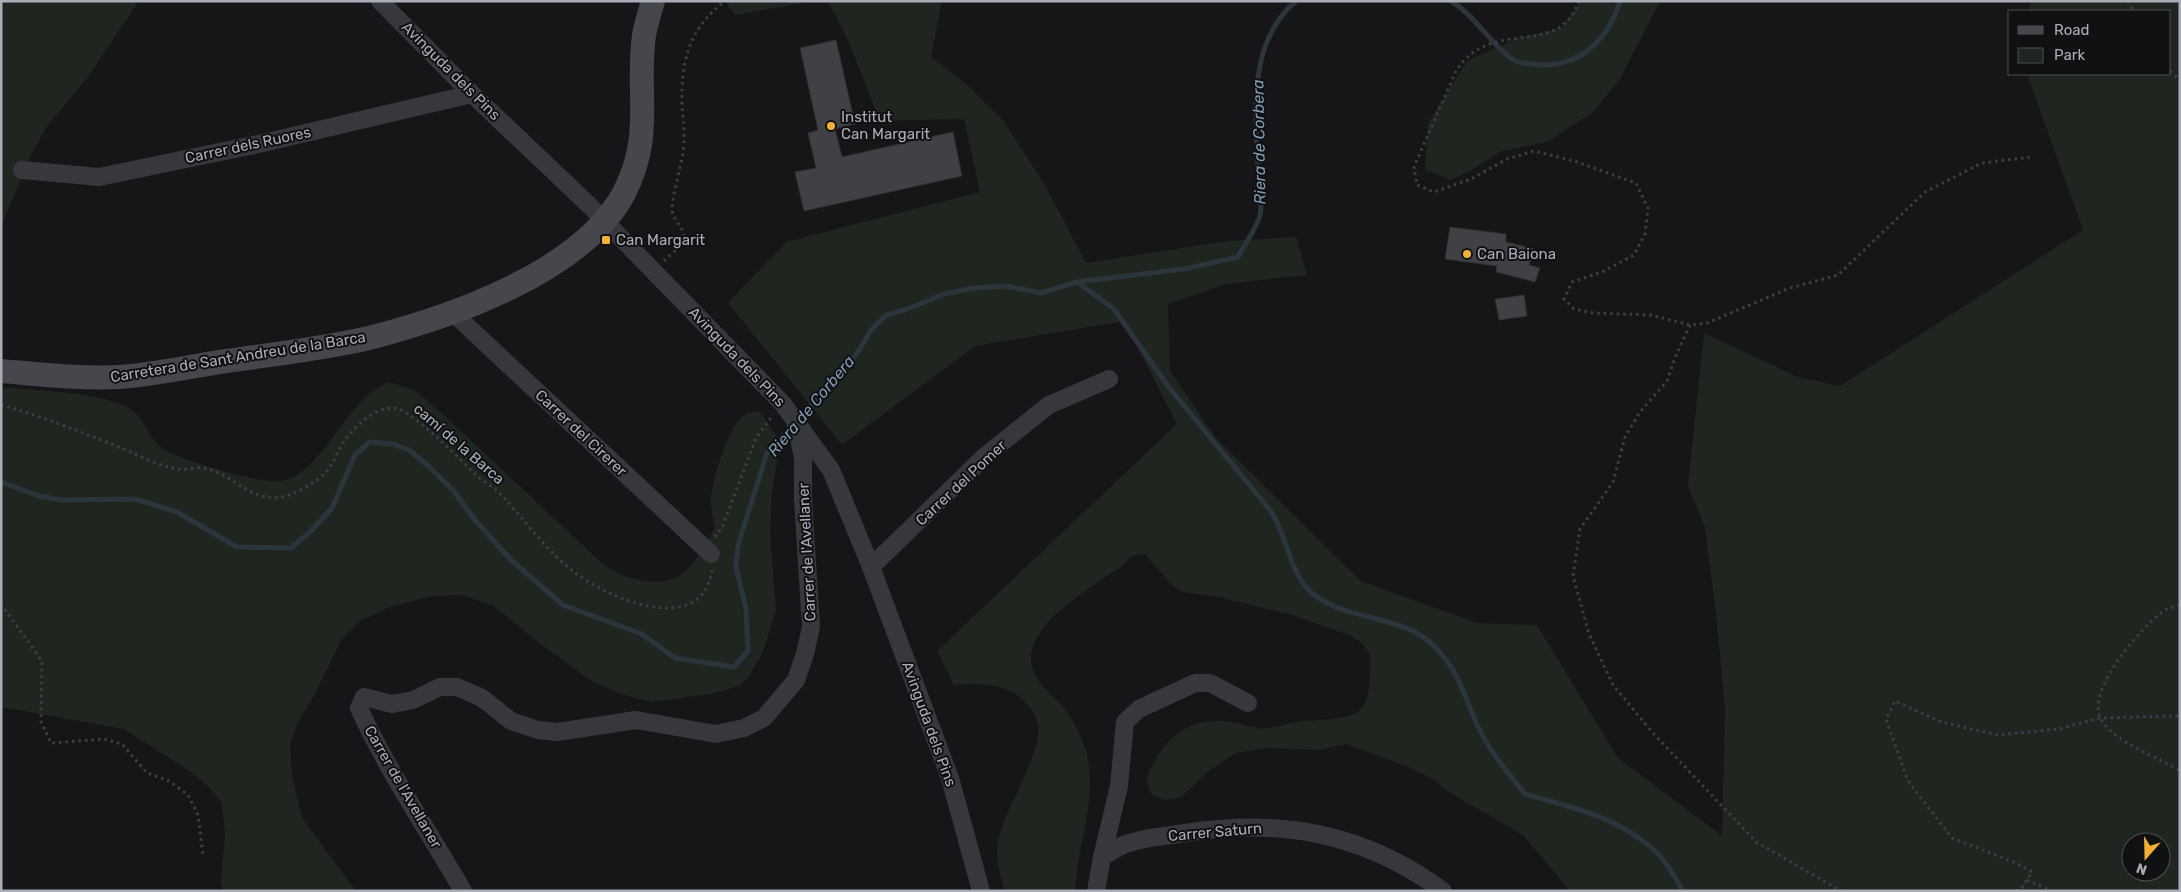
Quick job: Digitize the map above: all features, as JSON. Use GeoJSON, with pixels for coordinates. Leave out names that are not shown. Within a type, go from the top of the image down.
{"type":"FeatureCollection","features":[{"type":"Feature","properties":{"kind":"street","name":"Avinguda dels Pins"},"geometry":{"type":"LineString","coordinates":[[380,1],[472,94],[654,271],[783,404],[831,470],[871,567],[950,778],[981,891]]}},
{"type":"Feature","properties":{"kind":"street","name":"Carretera de Sant Andreu de la Barca"},"geometry":{"type":"LineString","coordinates":[[1,370],[63,376],[121,377],[336,345],[395,331],[509,289],[538,273],[581,245],[604,222],[623,193],[640,153],[643,134],[642,66],[644,33],[653,1]]}},
{"type":"Feature","properties":{"kind":"street","name":"Carrer dels Ruores"},"geometry":{"type":"LineString","coordinates":[[22,170],[99,177],[263,143],[472,94]]}},
{"type":"Feature","properties":{"kind":"street","name":"Carrer del Cirerer"},"geometry":{"type":"LineString","coordinates":[[451,311],[711,554]]}},
{"type":"Feature","properties":{"kind":"street","name":"Carrer del Pomer"},"geometry":{"type":"LineString","coordinates":[[871,567],[985,456],[1050,405],[1110,379]]}},
{"type":"Feature","properties":{"kind":"street","name":"Carrer de l'Avellaner"},"geometry":{"type":"LineString","coordinates":[[462,891],[432,836],[396,780],[366,724],[359,708],[364,697],[392,704],[413,700],[440,686],[457,686],[482,698],[510,721],[538,730],[557,732],[636,720],[716,734],[744,728],[764,718],[796,680],[805,654],[811,627],[803,499],[803,458],[794,418]]}},
{"type":"Feature","properties":{"kind":"street"},"geometry":{"type":"LineString","coordinates":[[1096,891],[1102,858],[1120,786],[1125,722],[1139,709],[1195,683],[1210,683],[1248,703]]}},
{"type":"Feature","properties":{"kind":"street","name":"Carrer Saturn"},"geometry":{"type":"LineString","coordinates":[[1102,858],[1127,843],[1197,831],[1265,826],[1351,842],[1400,862],[1443,891]]}},
{"type":"Feature","properties":{"kind":"path"},"geometry":{"type":"LineString","coordinates":[[654,271],[683,242],[682,229],[672,213],[683,157],[683,83],[690,42],[701,23],[725,1]]}},
{"type":"Feature","properties":{"kind":"path"},"geometry":{"type":"LineString","coordinates":[[1580,1],[1575,13],[1567,24],[1553,33],[1491,43],[1465,58],[1456,71],[1414,167],[1416,185],[1434,192],[1470,179],[1507,159],[1534,152],[1574,161],[1636,183],[1648,208],[1645,234],[1634,255],[1602,272],[1572,282],[1564,299],[1574,309],[1593,313],[1651,315],[1690,325],[1708,323],[1790,288],[1838,275],[1925,192],[1982,163],[2030,157]]}},
{"type":"Feature","properties":{"kind":"path"},"geometry":{"type":"LineString","coordinates":[[1690,325],[1676,355],[1668,381],[1640,412],[1624,437],[1613,482],[1580,529],[1573,576],[1589,634],[1613,685],[1661,742],[1756,842],[1841,891]]}},
{"type":"Feature","properties":{"kind":"path","name":"camí de la Barca"},"geometry":{"type":"LineString","coordinates":[[1,404],[56,422],[176,469],[202,468],[267,498],[282,497],[311,485],[336,460],[345,440],[355,428],[383,409],[393,407],[401,409],[432,433],[498,492],[555,556],[574,573],[622,598],[669,609],[685,606],[703,594],[711,580],[713,540],[722,528],[756,438],[783,404]]}},
{"type":"Feature","properties":{"kind":"path"},"geometry":{"type":"LineString","coordinates":[[1,604],[42,661],[41,722],[51,743],[104,739],[122,744],[147,774],[169,781],[188,795],[198,815],[203,856]]}},
{"type":"Feature","properties":{"kind":"path"},"geometry":{"type":"LineString","coordinates":[[2180,605],[2166,610],[2134,641],[2108,672],[2097,698],[2100,718],[2116,736],[2180,771]]}},
{"type":"Feature","properties":{"kind":"path"},"geometry":{"type":"LineString","coordinates":[[2016,891],[2020,889],[2032,872],[2016,863],[1952,838],[1908,781],[1886,719],[1895,701],[1941,722],[1998,735],[2058,729],[2100,718],[2180,716]]}},
{"type":"Feature","properties":{"kind":"path"},"geometry":{"type":"LineString","coordinates":[[2027,880],[2052,891]]}},
{"type":"Feature","properties":{"kind":"green space"},"geometry":{"type":"Polygon","coordinates":[[[1,1],[139,1],[88,77],[47,126],[31,155],[1,227],[1,1]]]}},
{"type":"Feature","properties":{"kind":"green space"},"geometry":{"type":"Polygon","coordinates":[[[725,1],[813,1],[735,15],[725,1]]]}},
{"type":"Feature","properties":{"kind":"green space"},"geometry":{"type":"Polygon","coordinates":[[[828,1],[942,1],[931,57],[965,83],[1003,120],[1045,185],[1086,263],[1227,241],[1296,237],[1307,275],[1226,284],[1168,304],[1170,371],[1216,438],[1361,581],[1477,623],[1537,625],[1618,758],[1722,836],[1725,709],[1716,613],[1705,528],[1688,486],[1704,333],[1798,377],[1840,386],[2083,230],[2027,75],[2171,75],[2171,10],[2029,10],[2030,1],[2180,1],[2180,891],[1570,891],[1523,835],[1447,791],[1434,780],[1406,766],[1346,744],[1320,750],[1268,748],[1236,753],[1210,770],[1180,798],[1165,800],[1152,795],[1146,780],[1164,747],[1181,731],[1204,722],[1227,721],[1264,728],[1351,715],[1365,703],[1370,675],[1370,654],[1361,642],[1349,635],[1289,614],[1214,596],[1182,592],[1170,583],[1145,554],[1131,556],[1122,566],[1075,598],[1044,627],[1034,643],[1031,660],[1036,676],[1066,711],[1076,726],[1085,748],[1089,766],[1089,802],[1075,891],[1005,891],[998,860],[998,842],[1007,814],[1034,752],[1038,738],[1037,722],[1033,712],[1026,703],[1008,690],[982,684],[954,685],[937,651],[1177,424],[1124,321],[975,346],[842,445],[728,303],[786,242],[980,192],[964,119],[880,121],[848,40],[828,1]]]}},
{"type":"Feature","properties":{"kind":"green space"},"geometry":{"type":"Polygon","coordinates":[[[1581,1],[1660,1],[1620,79],[1593,112],[1549,141],[1500,152],[1472,170],[1451,180],[1425,170],[1428,123],[1467,61],[1518,38],[1561,28],[1581,1]]]}},
{"type":"Feature","properties":{"kind":"green space"},"geometry":{"type":"Polygon","coordinates":[[[389,382],[414,390],[435,407],[604,565],[626,576],[655,582],[668,581],[678,576],[695,561],[715,528],[711,509],[711,497],[715,477],[728,438],[734,426],[741,418],[748,413],[759,411],[777,437],[779,451],[772,492],[770,534],[776,610],[763,652],[749,676],[739,686],[710,694],[651,702],[621,694],[593,682],[543,646],[492,605],[462,595],[431,596],[387,608],[360,621],[341,640],[315,694],[299,720],[290,745],[292,775],[302,818],[356,891],[223,891],[221,883],[225,833],[222,804],[212,790],[191,772],[124,729],[1,707],[1,387],[80,394],[111,401],[125,406],[137,414],[157,443],[171,453],[223,471],[261,480],[276,481],[286,480],[301,472],[314,461],[360,403],[374,391],[389,382]]]}},
{"type":"Feature","properties":{"kind":"building","name":"Institut Can Margarit"},"geometry":{"type":"Polygon","coordinates":[[[836,40],[855,124],[835,129],[842,157],[953,132],[962,176],[804,211],[795,172],[816,168],[808,133],[818,130],[800,48],[836,40]]]}},
{"type":"Feature","properties":{"kind":"building","name":"Can Baiona"},"geometry":{"type":"Polygon","coordinates":[[[1450,227],[1506,234],[1506,242],[1534,249],[1529,265],[1540,268],[1535,282],[1496,272],[1497,266],[1445,259],[1450,227]]]}},
{"type":"Feature","properties":{"kind":"building"},"geometry":{"type":"Polygon","coordinates":[[[1524,295],[1527,316],[1499,320],[1495,299],[1524,295]]]}},
{"type":"Feature","properties":{"kind":"waterway","name":"Riera de Corbera"},"geometry":{"type":"LineString","coordinates":[[799,419],[845,369],[871,330],[886,315],[905,310],[944,294],[974,288],[1007,286],[1041,293],[1077,282],[1184,269],[1238,257],[1261,212],[1256,128],[1257,81],[1261,59],[1269,38],[1280,18],[1296,1]]}},
{"type":"Feature","properties":{"kind":"waterway","name":"Riera de Corbera"},"geometry":{"type":"LineString","coordinates":[[1451,1],[1460,7],[1512,59],[1522,63],[1541,65],[1569,61],[1592,47],[1609,27],[1620,1]]}},
{"type":"Feature","properties":{"kind":"waterway"},"geometry":{"type":"LineString","coordinates":[[1077,282],[1114,309],[1167,385],[1270,510],[1281,531],[1298,576],[1313,594],[1343,610],[1393,623],[1424,637],[1437,649],[1452,668],[1484,738],[1500,763],[1525,794],[1593,814],[1640,838],[1658,854],[1670,869],[1683,891]]}},
{"type":"Feature","properties":{"kind":"waterway","name":"Riera de Corbera"},"geometry":{"type":"LineString","coordinates":[[1,482],[39,496],[60,500],[135,499],[177,512],[237,547],[291,548],[310,532],[332,508],[355,455],[370,442],[393,444],[409,450],[425,463],[453,490],[475,520],[511,560],[563,605],[642,634],[675,658],[734,667],[748,651],[746,609],[736,567],[738,545],[767,453],[793,425]]}},
{"type":"Feature","properties":{"kind":"place","name":"Institut Can Margarit"},"geometry":{"type":"Point","coordinates":[831,126]}},
{"type":"Feature","properties":{"kind":"place","name":"Can Margarit"},"geometry":{"type":"Point","coordinates":[606,240]}},
{"type":"Feature","properties":{"kind":"place","name":"Can Baiona"},"geometry":{"type":"Point","coordinates":[1467,254]}}]}
